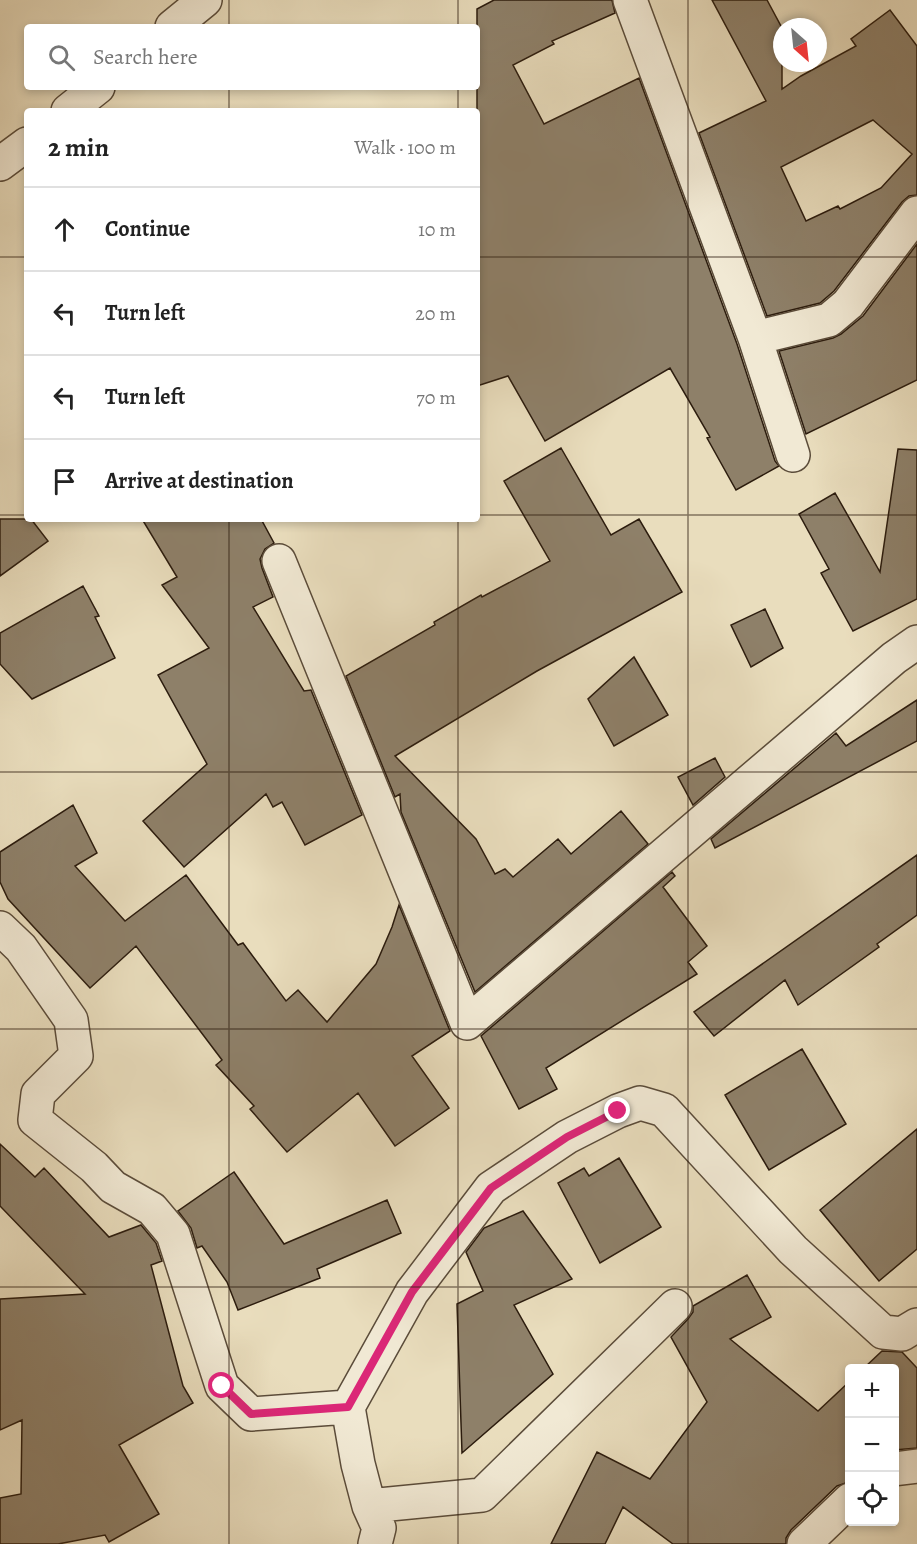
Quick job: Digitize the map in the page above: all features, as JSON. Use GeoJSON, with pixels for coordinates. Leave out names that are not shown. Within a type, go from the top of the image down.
{"type":"FeatureCollection","features":[{"type":"Feature","properties":{"kind":"street"},"geometry":{"type":"LineString","coordinates":[[176,24],[205,0]]}},
{"type":"Feature","properties":{"kind":"street"},"geometry":{"type":"LineString","coordinates":[[630,0],[755,338],[793,455]]}},
{"type":"Feature","properties":{"kind":"street"},"geometry":{"type":"LineString","coordinates":[[72,108],[94,90]]}},
{"type":"Feature","properties":{"kind":"street"},"geometry":{"type":"LineString","coordinates":[[0,164],[24,146]]}},
{"type":"Feature","properties":{"kind":"street"},"geometry":{"type":"LineString","coordinates":[[755,338],[829,320],[848,304],[917,213]]}},
{"type":"Feature","properties":{"kind":"street"},"geometry":{"type":"LineString","coordinates":[[279,561],[467,1023],[894,658],[917,642]]}},
{"type":"Feature","properties":{"kind":"street"},"geometry":{"type":"LineString","coordinates":[[0,928],[21,948],[71,1020],[76,1056],[38,1094],[35,1120],[94,1167],[113,1186],[152,1209],[173,1234],[222,1386],[251,1414],[348,1407]]}},
{"type":"Feature","properties":{"kind":"street"},"geometry":{"type":"LineString","coordinates":[[375,1544],[379,1528],[369,1506],[358,1464],[348,1407],[412,1292],[491,1188],[567,1137],[618,1111],[640,1103],[664,1110],[793,1250],[883,1332],[902,1334],[917,1325]]}},
{"type":"Feature","properties":{"kind":"street"},"geometry":{"type":"LineString","coordinates":[[369,1506],[482,1495],[675,1306]]}},
{"type":"Feature","properties":{"kind":"street"},"geometry":{"type":"LineString","coordinates":[[899,1468],[917,1466]]}},
{"type":"Feature","properties":{"kind":"street"},"geometry":{"type":"LineString","coordinates":[[804,1544],[845,1504]]}},
{"type":"Feature","properties":{"kind":"building"},"geometry":{"type":"Polygon","coordinates":[[[494,0],[612,0],[615,13],[552,41],[554,44],[513,65],[544,124],[639,78],[737,344],[775,461],[779,466],[736,490],[707,438],[710,437],[670,368],[545,441],[508,376],[480,385],[480,108],[477,108],[477,90],[480,90],[480,24],[477,24],[477,9],[494,0]]]}},
{"type":"Feature","properties":{"kind":"building"},"geometry":{"type":"Polygon","coordinates":[[[712,0],[767,0],[777,18],[773,18],[773,72],[782,72],[782,89],[808,72],[827,72],[827,62],[856,46],[851,39],[890,10],[917,46],[917,195],[909,196],[902,202],[834,291],[820,303],[767,316],[699,133],[766,101],[712,0]],[[873,120],[781,167],[806,221],[838,206],[840,209],[881,188],[912,154],[873,120]]]}},
{"type":"Feature","properties":{"kind":"building"},"geometry":{"type":"Polygon","coordinates":[[[917,244],[917,380],[806,434],[779,351],[841,334],[863,316],[917,244]]]}},
{"type":"Feature","properties":{"kind":"building"},"geometry":{"type":"Polygon","coordinates":[[[561,448],[611,535],[639,519],[682,592],[537,671],[395,756],[476,839],[495,874],[505,869],[513,877],[558,839],[571,854],[621,811],[648,844],[475,992],[401,812],[400,794],[395,797],[346,676],[435,625],[434,622],[481,595],[482,597],[550,561],[504,481],[561,448]]]}},
{"type":"Feature","properties":{"kind":"building"},"geometry":{"type":"Polygon","coordinates":[[[898,449],[917,450],[917,599],[853,631],[821,573],[829,569],[799,514],[835,493],[880,572],[898,449]]]}},
{"type":"Feature","properties":{"kind":"building"},"geometry":{"type":"Polygon","coordinates":[[[0,519],[24,519],[24,522],[33,522],[48,541],[0,576],[0,519]]]}},
{"type":"Feature","properties":{"kind":"building"},"geometry":{"type":"Polygon","coordinates":[[[144,522],[263,522],[274,543],[265,549],[260,559],[273,597],[253,607],[304,691],[311,690],[362,815],[305,845],[282,802],[273,807],[266,794],[184,867],[143,821],[207,764],[158,675],[209,648],[162,585],[177,577],[144,522]]]}},
{"type":"Feature","properties":{"kind":"building"},"geometry":{"type":"Polygon","coordinates":[[[83,586],[99,616],[95,617],[115,658],[32,699],[0,664],[0,633],[83,586]]]}},
{"type":"Feature","properties":{"kind":"building"},"geometry":{"type":"Polygon","coordinates":[[[765,609],[783,648],[751,667],[731,625],[765,609]]]}},
{"type":"Feature","properties":{"kind":"building"},"geometry":{"type":"Polygon","coordinates":[[[634,657],[668,715],[614,746],[588,699],[634,657]]]}},
{"type":"Feature","properties":{"kind":"building"},"geometry":{"type":"Polygon","coordinates":[[[917,700],[917,741],[715,848],[711,839],[836,733],[846,746],[917,700]]]}},
{"type":"Feature","properties":{"kind":"building"},"geometry":{"type":"Polygon","coordinates":[[[715,758],[725,777],[693,805],[678,777],[715,758]]]}},
{"type":"Feature","properties":{"kind":"building"},"geometry":{"type":"Polygon","coordinates":[[[73,805],[97,853],[75,866],[125,921],[186,875],[238,945],[243,943],[286,1001],[298,990],[327,1022],[376,964],[399,905],[450,1031],[412,1056],[449,1108],[395,1146],[358,1093],[287,1152],[250,1109],[254,1106],[216,1065],[222,1060],[136,946],[90,988],[8,899],[0,882],[0,852],[73,805]]]}},
{"type":"Feature","properties":{"kind":"building"},"geometry":{"type":"Polygon","coordinates":[[[917,855],[917,915],[877,944],[879,947],[798,1005],[785,980],[714,1036],[694,1012],[917,855]]]}},
{"type":"Feature","properties":{"kind":"building"},"geometry":{"type":"Polygon","coordinates":[[[672,872],[675,876],[663,887],[707,946],[688,962],[697,974],[546,1068],[557,1089],[519,1109],[481,1036],[672,872]]]}},
{"type":"Feature","properties":{"kind":"building"},"geometry":{"type":"Polygon","coordinates":[[[802,1049],[846,1124],[769,1170],[725,1095],[802,1049]]]}},
{"type":"Feature","properties":{"kind":"building"},"geometry":{"type":"Polygon","coordinates":[[[917,1129],[917,1249],[879,1281],[820,1210],[917,1129]]]}},
{"type":"Feature","properties":{"kind":"building"},"geometry":{"type":"Polygon","coordinates":[[[0,1144],[35,1177],[44,1168],[109,1237],[141,1225],[156,1243],[162,1261],[151,1265],[183,1386],[193,1403],[119,1445],[159,1514],[109,1542],[105,1535],[58,1544],[0,1544],[0,1498],[21,1494],[22,1420],[0,1430],[0,1299],[85,1294],[0,1206],[0,1144]]]}},
{"type":"Feature","properties":{"kind":"building"},"geometry":{"type":"Polygon","coordinates":[[[619,1158],[661,1227],[600,1263],[558,1183],[584,1168],[589,1176],[619,1158]]]}},
{"type":"Feature","properties":{"kind":"building"},"geometry":{"type":"Polygon","coordinates":[[[234,1172],[284,1244],[387,1200],[401,1233],[317,1269],[320,1278],[238,1310],[227,1282],[202,1246],[197,1248],[191,1228],[178,1211],[234,1172]]]}},
{"type":"Feature","properties":{"kind":"building"},"geometry":{"type":"Polygon","coordinates":[[[523,1211],[572,1279],[514,1305],[553,1374],[462,1453],[457,1304],[483,1291],[466,1252],[484,1228],[523,1211]]]}},
{"type":"Feature","properties":{"kind":"building"},"geometry":{"type":"Polygon","coordinates":[[[747,1275],[771,1317],[730,1339],[818,1411],[845,1386],[845,1483],[837,1486],[791,1530],[786,1538],[786,1544],[673,1544],[623,1507],[605,1544],[551,1544],[597,1452],[650,1479],[707,1402],[671,1337],[693,1312],[693,1306],[747,1275]]]}},
{"type":"Feature","properties":{"kind":"building"},"geometry":{"type":"Polygon","coordinates":[[[882,1351],[902,1352],[917,1368],[917,1448],[899,1450],[899,1364],[868,1364],[882,1351]]]}},
{"type":"Feature","properties":{"kind":"route"},"geometry":{"type":"LineString","coordinates":[[222,1386],[251,1414],[348,1407],[412,1292],[491,1188],[567,1137],[618,1111]]}}]}
